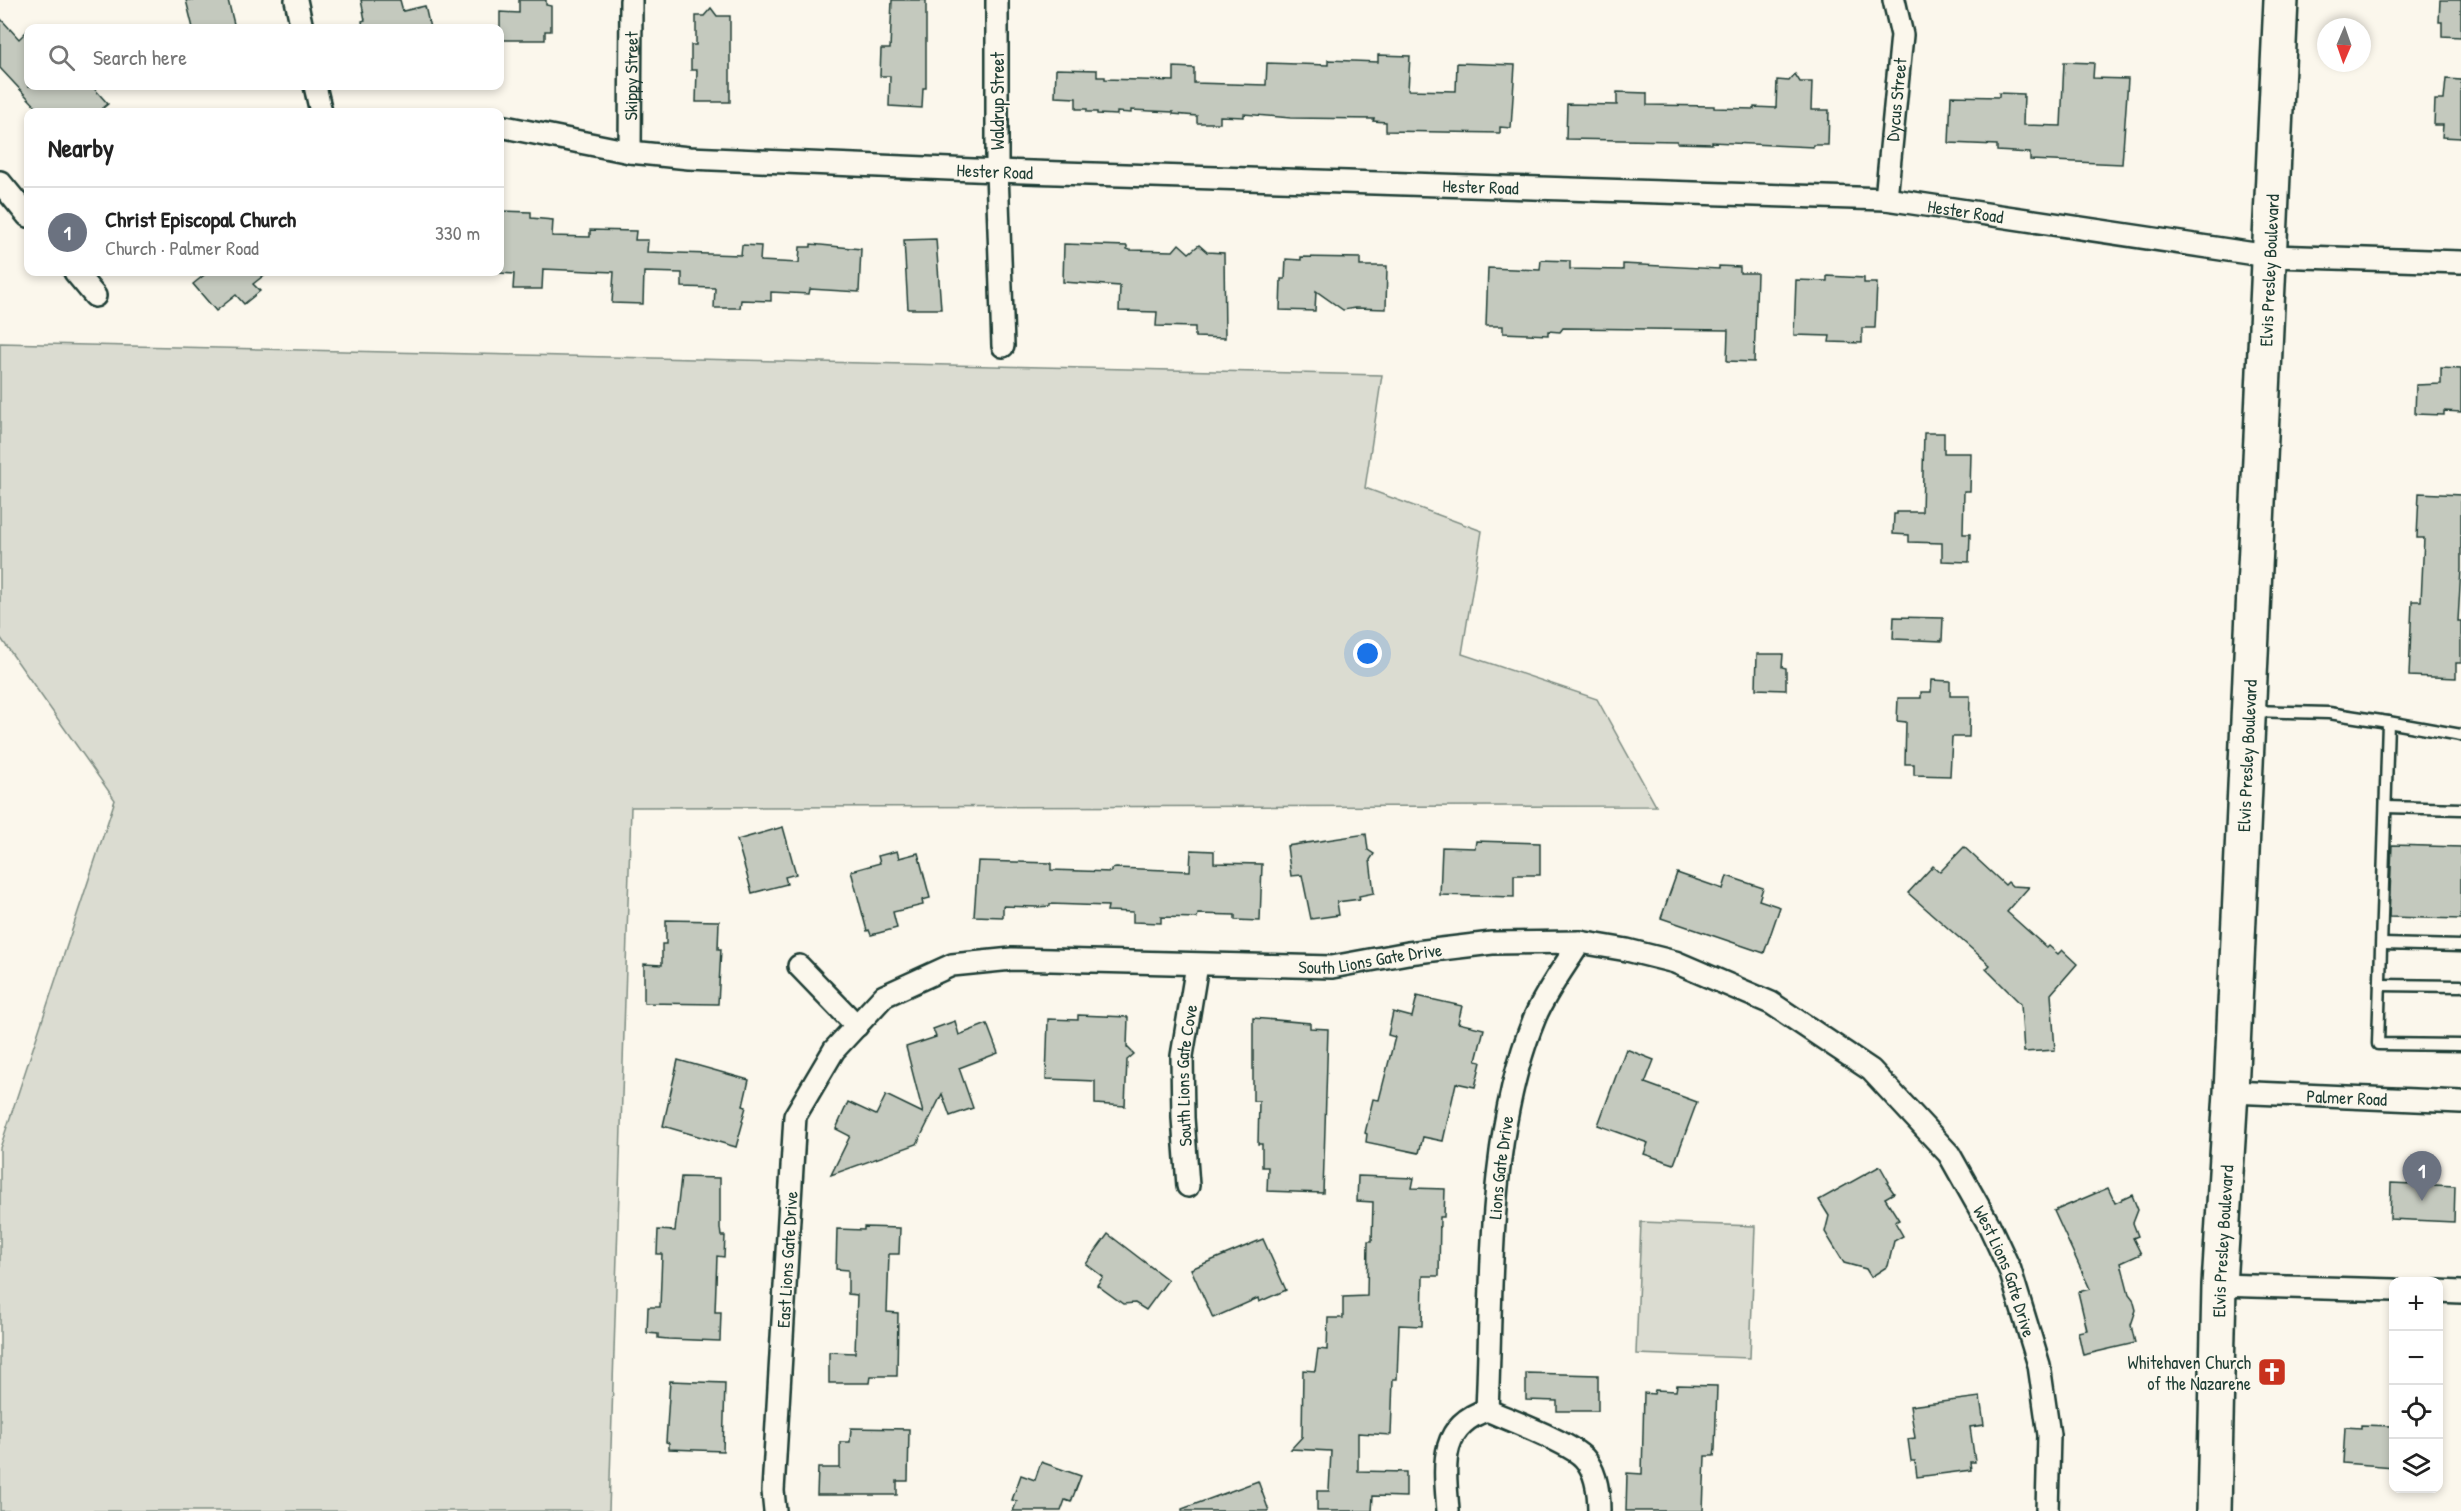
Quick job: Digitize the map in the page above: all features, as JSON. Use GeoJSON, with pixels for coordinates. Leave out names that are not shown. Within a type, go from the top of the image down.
{"type":"FeatureCollection","features":[{"type":"Feature","properties":{"kind":"main road","name":"Elvis Presley Boulevard"},"geometry":{"type":"LineString","coordinates":[[2214,1511],[2219,1286],[2231,1092],[2281,0]]}},
{"type":"Feature","properties":{"kind":"street"},"geometry":{"type":"LineString","coordinates":[[296,0],[301,24]]}},
{"type":"Feature","properties":{"kind":"street","name":"Skippy Street"},"geometry":{"type":"LineString","coordinates":[[630,152],[631,0]]}},
{"type":"Feature","properties":{"kind":"street","name":"Waldrup Street"},"geometry":{"type":"LineString","coordinates":[[997,0],[997,171],[1003,345]]}},
{"type":"Feature","properties":{"kind":"street","name":"Dycus Street"},"geometry":{"type":"LineString","coordinates":[[1886,199],[1902,35],[1894,0]]}},
{"type":"Feature","properties":{"kind":"street"},"geometry":{"type":"LineString","coordinates":[[316,90],[320,108]]}},
{"type":"Feature","properties":{"kind":"street","name":"Hester Road"},"geometry":{"type":"LineString","coordinates":[[504,127],[630,152],[689,158],[997,171],[1886,199],[2268,256],[2461,262]]}},
{"type":"Feature","properties":{"kind":"street"},"geometry":{"type":"LineString","coordinates":[[0,182],[24,211]]}},
{"type":"Feature","properties":{"kind":"street"},"geometry":{"type":"LineString","coordinates":[[82,276],[95,296]]}},
{"type":"Feature","properties":{"kind":"street","name":"South Lions Gate Drive"},"geometry":{"type":"LineString","coordinates":[[857,1026],[884,996],[952,966],[1012,959],[1332,967],[1408,953],[1492,943],[1580,942],[1627,950],[1675,962],[1771,1003],[1870,1070]]}},
{"type":"Feature","properties":{"kind":"street","name":"Lions Gate Drive"},"geometry":{"type":"LineString","coordinates":[[1487,1410],[1495,1215],[1500,1153],[1506,1118],[1513,1084],[1536,1016],[1580,942]]}},
{"type":"Feature","properties":{"kind":"street","name":"South Lions Gate Cove"},"geometry":{"type":"LineString","coordinates":[[1188,1186],[1183,1119],[1182,1056],[1197,965]]}},
{"type":"Feature","properties":{"kind":"street"},"geometry":{"type":"LineString","coordinates":[[799,966],[857,1026]]}},
{"type":"Feature","properties":{"kind":"street","name":"East Lions Gate Drive"},"geometry":{"type":"LineString","coordinates":[[775,1511],[773,1491],[795,1116],[834,1050],[857,1026]]}},
{"type":"Feature","properties":{"kind":"street","name":"West Lions Gate Drive"},"geometry":{"type":"LineString","coordinates":[[1870,1070],[1949,1154],[1989,1225],[2010,1270],[2039,1365],[2049,1435],[2047,1511]]}},
{"type":"Feature","properties":{"kind":"street","name":"Palmer Road"},"geometry":{"type":"LineString","coordinates":[[2231,1092],[2461,1102]]}},
{"type":"Feature","properties":{"kind":"street"},"geometry":{"type":"LineString","coordinates":[[2219,1286],[2389,1290]]}},
{"type":"Feature","properties":{"kind":"street"},"geometry":{"type":"LineString","coordinates":[[2443,1291],[2461,1292]]}},
{"type":"Feature","properties":{"kind":"street"},"geometry":{"type":"LineString","coordinates":[[1448,1511],[1445,1467],[1447,1449],[1456,1430],[1470,1416],[1487,1410],[1571,1448],[1585,1458],[1596,1486],[1599,1511]]}},
{"type":"Feature","properties":{"kind":"lane"},"geometry":{"type":"LineString","coordinates":[[2248,711],[2329,713],[2461,735]]}},
{"type":"Feature","properties":{"kind":"lane"},"geometry":{"type":"LineString","coordinates":[[2388,722],[2378,1044],[2461,1045]]}},
{"type":"Feature","properties":{"kind":"lane"},"geometry":{"type":"LineString","coordinates":[[2386,807],[2461,809]]}},
{"type":"Feature","properties":{"kind":"lane"},"geometry":{"type":"LineString","coordinates":[[2382,944],[2461,946]]}},
{"type":"Feature","properties":{"kind":"lane"},"geometry":{"type":"LineString","coordinates":[[2380,985],[2461,986]]}},
{"type":"Feature","properties":{"kind":"shaded area"},"geometry":{"type":"Polygon","coordinates":[[[0,343],[1382,375],[1365,488],[1482,531],[1462,654],[1597,699],[1656,806],[631,807],[609,1511],[0,1511],[0,1148],[115,800],[0,637],[0,343]]]}},
{"type":"Feature","properties":{"kind":"shaded area"},"geometry":{"type":"Polygon","coordinates":[[[1641,1222],[1755,1226],[1750,1358],[1636,1354],[1641,1222]]]}},
{"type":"Feature","properties":{"kind":"building"},"geometry":{"type":"Polygon","coordinates":[[[186,0],[228,0],[234,24],[192,24],[186,0]]]}},
{"type":"Feature","properties":{"kind":"building"},"geometry":{"type":"Polygon","coordinates":[[[361,0],[400,0],[403,11],[425,6],[429,24],[362,24],[362,21],[365,20],[361,0]]]}},
{"type":"Feature","properties":{"kind":"building"},"geometry":{"type":"Polygon","coordinates":[[[519,0],[546,0],[546,5],[551,6],[551,31],[545,31],[545,40],[504,40],[504,24],[500,24],[500,12],[519,13],[519,0]]]}},
{"type":"Feature","properties":{"kind":"building"},"geometry":{"type":"Polygon","coordinates":[[[892,0],[926,0],[926,88],[923,88],[922,108],[889,106],[890,76],[880,76],[881,49],[890,49],[892,0]]]}},
{"type":"Feature","properties":{"kind":"building"},"geometry":{"type":"Polygon","coordinates":[[[2440,0],[2461,0],[2461,37],[2442,36],[2442,22],[2439,22],[2440,0]]]}},
{"type":"Feature","properties":{"kind":"building"},"geometry":{"type":"Polygon","coordinates":[[[711,8],[717,16],[730,16],[730,102],[696,102],[697,70],[691,70],[691,45],[696,45],[696,16],[704,16],[711,8]]]}},
{"type":"Feature","properties":{"kind":"building"},"geometry":{"type":"Polygon","coordinates":[[[0,18],[19,39],[24,34],[24,90],[96,90],[108,104],[103,108],[37,108],[0,68],[0,18]]]}},
{"type":"Feature","properties":{"kind":"building"},"geometry":{"type":"Polygon","coordinates":[[[1378,55],[1410,56],[1408,90],[1456,91],[1457,63],[1515,65],[1511,128],[1500,127],[1500,133],[1386,131],[1386,122],[1373,121],[1374,119],[1291,118],[1244,114],[1244,117],[1220,116],[1220,123],[1197,123],[1197,116],[1173,114],[1173,112],[1131,110],[1131,113],[1117,112],[1117,115],[1097,114],[1097,112],[1087,112],[1087,109],[1076,109],[1076,98],[1055,97],[1056,69],[1097,70],[1097,77],[1105,77],[1105,79],[1174,81],[1174,67],[1194,68],[1194,83],[1266,85],[1267,63],[1328,65],[1328,60],[1378,62],[1378,55]]]}},
{"type":"Feature","properties":{"kind":"building"},"geometry":{"type":"Polygon","coordinates":[[[2064,62],[2094,63],[2093,78],[2128,79],[2122,164],[2030,160],[2030,153],[1997,151],[1997,145],[1949,143],[1951,96],[1999,97],[1999,93],[2024,94],[2023,125],[2061,126],[2064,62]]]}},
{"type":"Feature","properties":{"kind":"building"},"geometry":{"type":"Polygon","coordinates":[[[1795,74],[1800,82],[1812,82],[1811,110],[1829,110],[1828,145],[1813,145],[1813,147],[1566,139],[1567,104],[1617,105],[1617,92],[1647,93],[1647,105],[1776,108],[1777,80],[1789,81],[1795,74]]]}},
{"type":"Feature","properties":{"kind":"building"},"geometry":{"type":"Polygon","coordinates":[[[2446,79],[2461,80],[2461,138],[2442,137],[2443,125],[2434,125],[2435,100],[2444,100],[2446,79]]]}},
{"type":"Feature","properties":{"kind":"building"},"geometry":{"type":"Polygon","coordinates":[[[504,211],[531,212],[531,218],[553,220],[552,236],[590,237],[590,230],[636,231],[635,240],[648,240],[647,252],[741,255],[742,245],[761,246],[760,261],[799,263],[800,247],[811,247],[811,244],[861,249],[859,292],[810,289],[809,294],[771,292],[771,301],[741,300],[740,308],[714,308],[715,288],[682,287],[682,273],[644,272],[643,304],[612,303],[614,272],[543,269],[542,289],[513,289],[514,274],[504,273],[504,211]]]}},
{"type":"Feature","properties":{"kind":"building"},"geometry":{"type":"Polygon","coordinates":[[[936,239],[941,309],[908,309],[904,240],[936,239]]]}},
{"type":"Feature","properties":{"kind":"building"},"geometry":{"type":"Polygon","coordinates":[[[1064,244],[1127,246],[1130,250],[1173,251],[1179,244],[1189,253],[1199,245],[1207,252],[1224,253],[1225,338],[1195,337],[1195,327],[1156,326],[1157,312],[1119,311],[1120,286],[1063,282],[1064,244]]]}},
{"type":"Feature","properties":{"kind":"building"},"geometry":{"type":"Polygon","coordinates":[[[1301,257],[1360,258],[1360,266],[1387,266],[1386,309],[1343,310],[1316,291],[1315,311],[1280,310],[1281,279],[1285,279],[1286,259],[1301,260],[1301,257]]]}},
{"type":"Feature","properties":{"kind":"building"},"geometry":{"type":"Polygon","coordinates":[[[1541,260],[1570,261],[1570,269],[1623,270],[1623,264],[1719,269],[1719,266],[1740,267],[1740,273],[1757,273],[1754,362],[1727,361],[1728,330],[1563,328],[1560,332],[1548,331],[1548,335],[1503,333],[1503,326],[1486,326],[1488,268],[1540,270],[1541,260]]]}},
{"type":"Feature","properties":{"kind":"building"},"geometry":{"type":"Polygon","coordinates":[[[203,276],[263,276],[253,284],[260,291],[244,304],[236,295],[216,311],[193,284],[203,276]]]}},
{"type":"Feature","properties":{"kind":"building"},"geometry":{"type":"Polygon","coordinates":[[[1827,276],[1864,278],[1864,283],[1877,283],[1875,328],[1862,328],[1862,343],[1829,342],[1830,336],[1794,335],[1796,280],[1827,281],[1827,276]]]}},
{"type":"Feature","properties":{"kind":"building"},"geometry":{"type":"Polygon","coordinates":[[[2441,368],[2461,369],[2461,412],[2444,411],[2444,415],[2415,414],[2416,385],[2441,384],[2441,368]]]}},
{"type":"Feature","properties":{"kind":"building"},"geometry":{"type":"Polygon","coordinates":[[[1924,433],[1944,433],[1944,453],[1971,453],[1970,491],[1964,491],[1963,534],[1970,534],[1969,562],[1942,561],[1942,543],[1909,542],[1909,535],[1893,534],[1894,514],[1922,512],[1924,433]]]}},
{"type":"Feature","properties":{"kind":"building"},"geometry":{"type":"Polygon","coordinates":[[[2419,493],[2461,495],[2458,621],[2461,621],[2461,663],[2456,663],[2456,678],[2409,676],[2412,601],[2421,601],[2424,538],[2417,538],[2419,493]]]}},
{"type":"Feature","properties":{"kind":"building"},"geometry":{"type":"Polygon","coordinates":[[[1894,617],[1943,618],[1942,641],[1893,639],[1894,617]]]}},
{"type":"Feature","properties":{"kind":"building"},"geometry":{"type":"Polygon","coordinates":[[[1757,654],[1783,654],[1782,667],[1786,668],[1786,690],[1756,689],[1757,654]]]}},
{"type":"Feature","properties":{"kind":"building"},"geometry":{"type":"Polygon","coordinates":[[[1932,680],[1950,681],[1950,696],[1970,696],[1969,737],[1952,737],[1950,776],[1914,775],[1914,764],[1905,764],[1906,722],[1897,721],[1898,698],[1921,698],[1921,692],[1931,692],[1932,680]]]}},
{"type":"Feature","properties":{"kind":"building"},"geometry":{"type":"Polygon","coordinates":[[[783,827],[796,874],[785,877],[787,884],[752,893],[737,840],[783,827]]]}},
{"type":"Feature","properties":{"kind":"building"},"geometry":{"type":"Polygon","coordinates":[[[1366,834],[1368,850],[1374,854],[1370,860],[1374,893],[1359,896],[1360,899],[1337,902],[1339,915],[1311,919],[1302,875],[1291,876],[1287,846],[1366,834]]]}},
{"type":"Feature","properties":{"kind":"building"},"geometry":{"type":"Polygon","coordinates":[[[1476,841],[1540,843],[1540,875],[1514,875],[1514,897],[1440,895],[1442,847],[1475,848],[1476,841]]]}},
{"type":"Feature","properties":{"kind":"building"},"geometry":{"type":"Polygon","coordinates":[[[2392,845],[2461,847],[2461,919],[2389,917],[2392,845]]]}},
{"type":"Feature","properties":{"kind":"building"},"geometry":{"type":"Polygon","coordinates":[[[1964,847],[2005,885],[2008,882],[2012,886],[2029,887],[2007,912],[2047,948],[2049,946],[2058,954],[2062,950],[2077,964],[2051,994],[2055,1050],[2024,1052],[2021,1004],[1986,969],[1990,965],[1908,893],[1933,866],[1940,872],[1964,847]]]}},
{"type":"Feature","properties":{"kind":"building"},"geometry":{"type":"Polygon","coordinates":[[[1191,850],[1214,851],[1214,863],[1262,864],[1260,921],[1235,920],[1235,915],[1198,914],[1197,918],[1161,917],[1161,923],[1133,922],[1133,912],[1107,911],[1108,906],[1050,904],[1050,906],[1037,907],[1003,906],[1003,917],[974,916],[978,861],[1051,863],[1051,870],[1111,872],[1111,869],[1116,868],[1190,871],[1191,850]]]}},
{"type":"Feature","properties":{"kind":"building"},"geometry":{"type":"Polygon","coordinates":[[[897,851],[899,858],[918,853],[930,898],[922,900],[923,905],[893,912],[897,928],[871,935],[869,930],[867,931],[851,871],[880,863],[878,856],[897,851]]]}},
{"type":"Feature","properties":{"kind":"building"},"geometry":{"type":"Polygon","coordinates":[[[1677,873],[1723,889],[1727,876],[1763,888],[1759,900],[1780,907],[1764,953],[1661,918],[1677,873]]]}},
{"type":"Feature","properties":{"kind":"building"},"geometry":{"type":"Polygon","coordinates":[[[666,920],[719,921],[718,949],[721,949],[718,1004],[644,1003],[644,964],[662,965],[662,944],[666,944],[666,920]]]}},
{"type":"Feature","properties":{"kind":"building"},"geometry":{"type":"Polygon","coordinates":[[[1417,996],[1462,1006],[1458,1023],[1484,1029],[1476,1061],[1481,1062],[1475,1087],[1456,1083],[1443,1141],[1423,1137],[1419,1153],[1366,1142],[1367,1134],[1365,1133],[1373,1099],[1379,1100],[1395,1037],[1388,1035],[1393,1012],[1412,1017],[1417,996]]]}},
{"type":"Feature","properties":{"kind":"building"},"geometry":{"type":"Polygon","coordinates":[[[1078,1015],[1128,1017],[1127,1047],[1134,1054],[1127,1060],[1125,1106],[1095,1104],[1095,1081],[1046,1079],[1048,1019],[1078,1020],[1078,1015]]]}},
{"type":"Feature","properties":{"kind":"building"},"geometry":{"type":"Polygon","coordinates":[[[1253,1018],[1310,1023],[1310,1028],[1328,1029],[1323,1193],[1267,1191],[1268,1167],[1262,1167],[1262,1144],[1258,1144],[1259,1101],[1253,1101],[1253,1018]]]}},
{"type":"Feature","properties":{"kind":"building"},"geometry":{"type":"Polygon","coordinates":[[[955,1021],[959,1035],[987,1024],[998,1053],[959,1068],[973,1108],[950,1116],[942,1094],[917,1144],[831,1175],[850,1136],[836,1129],[848,1102],[876,1115],[886,1095],[923,1113],[906,1047],[936,1037],[933,1029],[955,1021]]]}},
{"type":"Feature","properties":{"kind":"building"},"geometry":{"type":"Polygon","coordinates":[[[1626,1049],[1654,1060],[1645,1083],[1697,1102],[1674,1164],[1644,1154],[1648,1143],[1598,1125],[1626,1049]]]}},
{"type":"Feature","properties":{"kind":"building"},"geometry":{"type":"Polygon","coordinates":[[[678,1060],[749,1080],[743,1106],[746,1107],[736,1147],[663,1126],[678,1060]]]}},
{"type":"Feature","properties":{"kind":"building"},"geometry":{"type":"Polygon","coordinates":[[[1880,1166],[1894,1193],[1885,1198],[1899,1220],[1895,1222],[1903,1236],[1894,1241],[1888,1266],[1871,1277],[1866,1269],[1844,1263],[1825,1232],[1829,1216],[1819,1200],[1880,1166]]]}},
{"type":"Feature","properties":{"kind":"building"},"geometry":{"type":"Polygon","coordinates":[[[1358,1176],[1414,1178],[1412,1188],[1445,1189],[1444,1217],[1440,1217],[1439,1276],[1423,1276],[1422,1326],[1399,1325],[1397,1379],[1393,1379],[1391,1435],[1358,1433],[1358,1471],[1406,1472],[1406,1497],[1373,1496],[1372,1511],[1317,1511],[1317,1491],[1329,1491],[1331,1451],[1291,1449],[1302,1437],[1303,1370],[1315,1371],[1318,1349],[1327,1350],[1328,1318],[1343,1318],[1343,1297],[1367,1296],[1368,1241],[1372,1241],[1373,1202],[1357,1201],[1358,1176]]]}},
{"type":"Feature","properties":{"kind":"building"},"geometry":{"type":"Polygon","coordinates":[[[681,1177],[720,1178],[720,1228],[721,1236],[725,1236],[724,1257],[717,1256],[715,1312],[721,1312],[720,1341],[658,1338],[658,1334],[647,1333],[648,1307],[660,1307],[662,1254],[657,1254],[658,1230],[675,1231],[681,1177]]]}},
{"type":"Feature","properties":{"kind":"building"},"geometry":{"type":"Polygon","coordinates":[[[2391,1183],[2455,1186],[2454,1222],[2390,1219],[2391,1183]]]}},
{"type":"Feature","properties":{"kind":"building"},"geometry":{"type":"Polygon","coordinates":[[[2108,1188],[2115,1203],[2132,1195],[2138,1210],[2133,1223],[2138,1236],[2133,1238],[2141,1254],[2121,1263],[2129,1294],[2136,1310],[2131,1325],[2135,1343],[2083,1355],[2078,1332],[2087,1330],[2078,1292],[2090,1289],[2054,1211],[2108,1188]]]}},
{"type":"Feature","properties":{"kind":"building"},"geometry":{"type":"Polygon","coordinates":[[[864,1227],[900,1228],[899,1254],[889,1254],[887,1312],[898,1313],[897,1376],[871,1376],[870,1383],[829,1383],[829,1352],[855,1353],[857,1295],[848,1294],[848,1270],[836,1269],[837,1229],[864,1230],[864,1227]]]}},
{"type":"Feature","properties":{"kind":"building"},"geometry":{"type":"Polygon","coordinates":[[[1108,1234],[1168,1280],[1146,1310],[1135,1303],[1123,1304],[1097,1285],[1103,1277],[1086,1264],[1108,1234]]]}},
{"type":"Feature","properties":{"kind":"building"},"geometry":{"type":"Polygon","coordinates":[[[1263,1239],[1286,1290],[1259,1302],[1258,1298],[1213,1318],[1191,1269],[1263,1239]]]}},
{"type":"Feature","properties":{"kind":"building"},"geometry":{"type":"Polygon","coordinates":[[[1526,1373],[1598,1375],[1598,1411],[1557,1411],[1557,1401],[1526,1400],[1526,1373]]]}},
{"type":"Feature","properties":{"kind":"building"},"geometry":{"type":"Polygon","coordinates":[[[670,1381],[725,1383],[723,1451],[669,1449],[669,1443],[666,1442],[670,1381]]]}},
{"type":"Feature","properties":{"kind":"building"},"geometry":{"type":"Polygon","coordinates":[[[1677,1385],[1717,1386],[1715,1449],[1714,1456],[1705,1456],[1703,1511],[1626,1511],[1627,1473],[1642,1474],[1644,1393],[1654,1394],[1655,1390],[1676,1391],[1677,1385]]]}},
{"type":"Feature","properties":{"kind":"building"},"geometry":{"type":"Polygon","coordinates":[[[1980,1397],[1984,1425],[1970,1427],[1975,1462],[1970,1462],[1971,1470],[1917,1477],[1915,1461],[1911,1461],[1908,1439],[1915,1438],[1910,1406],[1980,1397]]]}},
{"type":"Feature","properties":{"kind":"building"},"geometry":{"type":"Polygon","coordinates":[[[2361,1425],[2389,1426],[2389,1467],[2343,1463],[2345,1427],[2361,1428],[2361,1425]]]}},
{"type":"Feature","properties":{"kind":"building"},"geometry":{"type":"Polygon","coordinates":[[[851,1428],[909,1429],[908,1481],[897,1481],[897,1495],[817,1495],[818,1468],[840,1468],[840,1442],[850,1442],[851,1428]]]}},
{"type":"Feature","properties":{"kind":"building"},"geometry":{"type":"Polygon","coordinates":[[[1041,1462],[1081,1476],[1071,1502],[1065,1500],[1061,1511],[1013,1511],[1017,1501],[1012,1500],[1021,1475],[1035,1480],[1041,1462]]]}},
{"type":"Feature","properties":{"kind":"building"},"geometry":{"type":"Polygon","coordinates":[[[1258,1481],[1269,1511],[1182,1511],[1182,1509],[1258,1481]]]}},
{"type":"Feature","properties":{"kind":"place","name":"Christ Episcopal Church"},"geometry":{"type":"Point","coordinates":[2422,1201]}},
{"type":"Feature","properties":{"kind":"place","name":"Whitehaven Church of the Nazarene"},"geometry":{"type":"Point","coordinates":[2272,1372]}}]}
